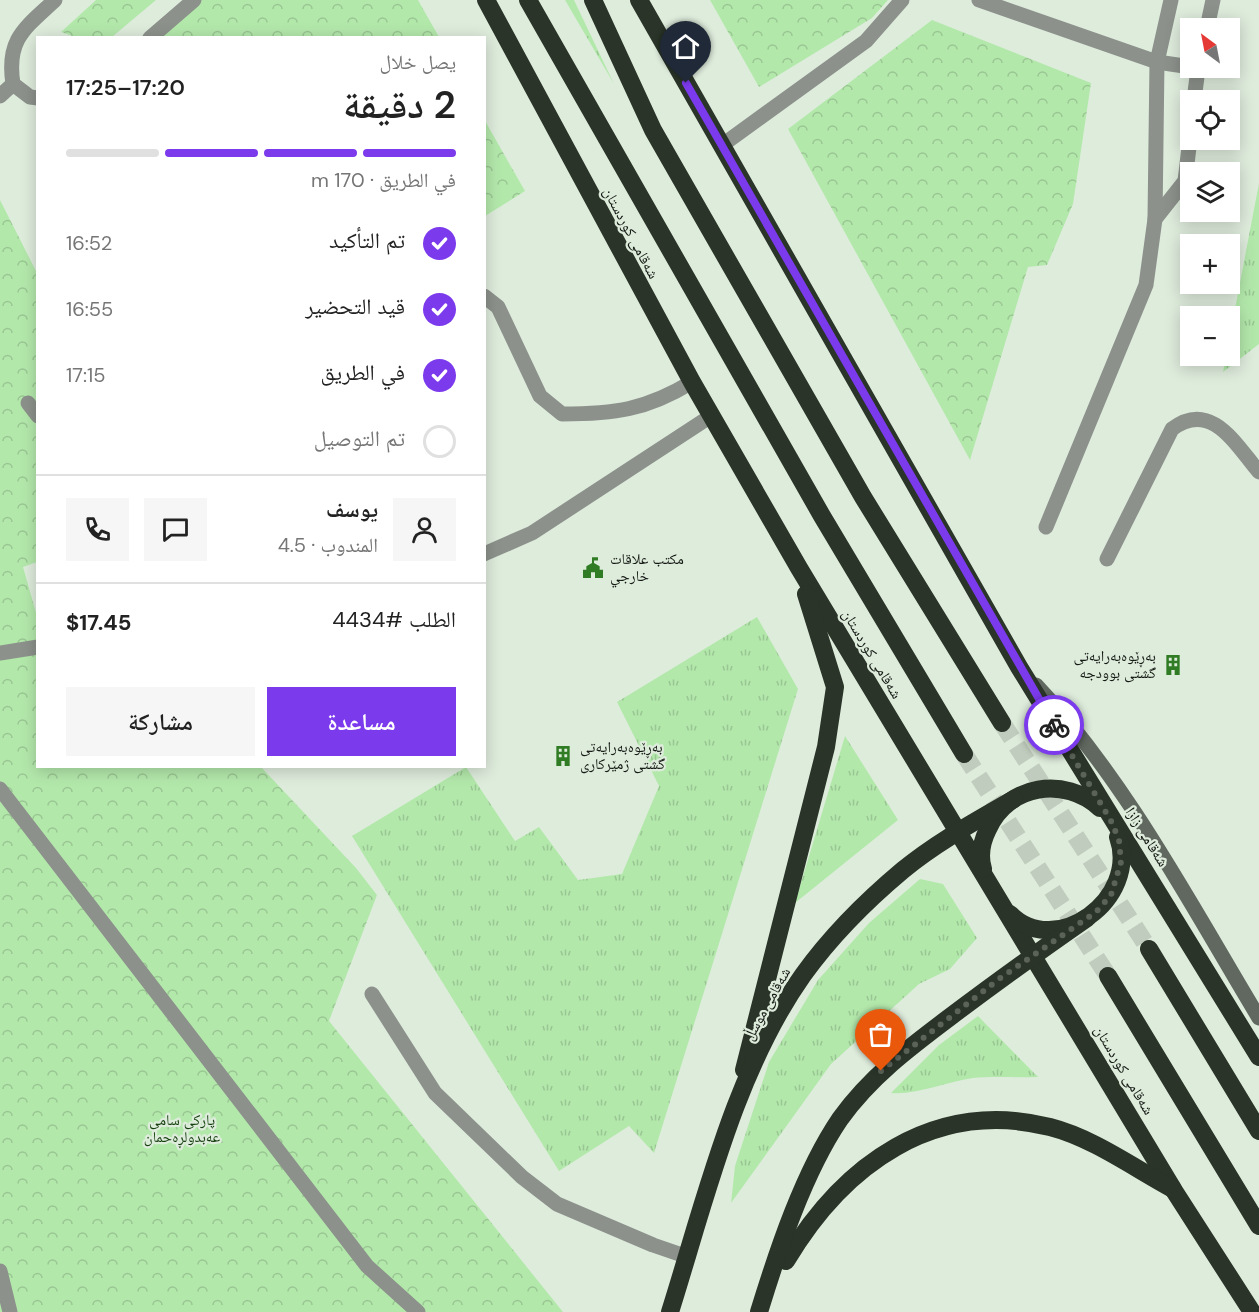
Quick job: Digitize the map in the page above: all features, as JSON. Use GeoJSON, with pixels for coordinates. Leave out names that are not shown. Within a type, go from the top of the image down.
{"type":"FeatureCollection","features":[{"type":"Feature","properties":{"kind":"highway","name":"شەقامی کوردستان"},"geometry":{"type":"LineString","coordinates":[[486,0],[692,382],[799,568],[1173,1189],[1252,1312]]}},
{"type":"Feature","properties":{"kind":"highway","name":"شەقامی کوردستان"},"geometry":{"type":"LineString","coordinates":[[528,0],[822,516],[964,754]]}},
{"type":"Feature","properties":{"kind":"highway"},"geometry":{"type":"LineString","coordinates":[[593,0],[653,130],[862,497],[1002,723]]}},
{"type":"Feature","properties":{"kind":"highway"},"geometry":{"type":"LineString","coordinates":[[639,0],[1019,667],[1111,821],[1259,1057]]}},
{"type":"Feature","properties":{"kind":"highway"},"geometry":{"type":"LineString","coordinates":[[734,1109],[826,747],[835,687],[799,568]]}},
{"type":"Feature","properties":{"kind":"highway"},"geometry":{"type":"LineString","coordinates":[[761,1305],[811,1170],[830,1135],[859,1095],[906,1050],[1087,918],[1111,895],[1119,874],[1121,851],[1111,821],[1090,800],[1070,790],[1035,790],[1014,799],[997,814],[986,832],[981,852],[985,874]]}},
{"type":"Feature","properties":{"kind":"highway","name":"شەقامی موسڵ"},"geometry":{"type":"LineString","coordinates":[[670,1312],[734,1109],[775,1024],[802,977],[827,944],[904,869],[958,831],[1014,799]]}},
{"type":"Feature","properties":{"kind":"highway"},"geometry":{"type":"LineString","coordinates":[[1005,908],[1025,923],[1045,928],[1067,926],[1087,918]]}},
{"type":"Feature","properties":{"kind":"highway"},"geometry":{"type":"LineString","coordinates":[[1149,949],[1259,1131]]}},
{"type":"Feature","properties":{"kind":"highway"},"geometry":{"type":"LineString","coordinates":[[1108,976],[1259,1226]]}},
{"type":"Feature","properties":{"kind":"highway"},"geometry":{"type":"LineString","coordinates":[[761,1305],[807,1226],[834,1194],[892,1148],[919,1134],[952,1124],[984,1120],[1051,1127],[1088,1143],[1173,1189]]}},
{"type":"Feature","properties":{"kind":"street","name":"شەقامی زازا"},"geometry":{"type":"LineString","coordinates":[[1019,667],[1064,715],[1096,756],[1259,1018]]}},
{"type":"Feature","properties":{"kind":"lane"},"geometry":{"type":"LineString","coordinates":[[36,98],[30,97],[13,84],[10,68],[18,34],[55,0]]}},
{"type":"Feature","properties":{"kind":"lane"},"geometry":{"type":"LineString","coordinates":[[152,36],[194,0]]}},
{"type":"Feature","properties":{"kind":"lane"},"geometry":{"type":"LineString","coordinates":[[721,146],[866,41],[902,0]]}},
{"type":"Feature","properties":{"kind":"lane"},"geometry":{"type":"LineString","coordinates":[[979,0],[1157,62],[1180,66]]}},
{"type":"Feature","properties":{"kind":"lane"},"geometry":{"type":"LineString","coordinates":[[1046,527],[1146,285],[1155,219],[1157,62],[1170,0]]}},
{"type":"Feature","properties":{"kind":"lane"},"geometry":{"type":"LineString","coordinates":[[1209,18],[1213,0]]}},
{"type":"Feature","properties":{"kind":"lane"},"geometry":{"type":"LineString","coordinates":[[0,96],[13,84]]}},
{"type":"Feature","properties":{"kind":"lane"},"geometry":{"type":"LineString","coordinates":[[1155,219],[1185,181],[1189,150]]}},
{"type":"Feature","properties":{"kind":"lane"},"geometry":{"type":"LineString","coordinates":[[486,298],[498,307],[540,396],[561,414],[609,414],[663,400],[692,382]]}},
{"type":"Feature","properties":{"kind":"lane"},"geometry":{"type":"LineString","coordinates":[[28,404],[36,414]]}},
{"type":"Feature","properties":{"kind":"lane"},"geometry":{"type":"LineString","coordinates":[[486,553],[532,533],[711,416]]}},
{"type":"Feature","properties":{"kind":"lane"},"geometry":{"type":"LineString","coordinates":[[1107,559],[1172,429],[1183,421],[1201,418],[1220,428],[1259,472]]}},
{"type":"Feature","properties":{"kind":"lane"},"geometry":{"type":"LineString","coordinates":[[0,653],[36,647]]}},
{"type":"Feature","properties":{"kind":"lane"},"geometry":{"type":"LineString","coordinates":[[0,789],[368,1266],[418,1312]]}},
{"type":"Feature","properties":{"kind":"lane"},"geometry":{"type":"LineString","coordinates":[[372,994],[435,1094],[522,1177],[557,1204],[653,1245],[688,1257]]}},
{"type":"Feature","properties":{"kind":"lane"},"geometry":{"type":"LineString","coordinates":[[0,1271],[10,1312]]}},
{"type":"Feature","properties":{"kind":"green space"},"geometry":{"type":"Polygon","coordinates":[[[96,0],[156,0],[113,36],[72,36],[61,32],[96,0]]]}},
{"type":"Feature","properties":{"kind":"green space"},"geometry":{"type":"Polygon","coordinates":[[[201,0],[418,0],[438,36],[163,36],[201,0]]]}},
{"type":"Feature","properties":{"kind":"green space"},"geometry":{"type":"Polygon","coordinates":[[[565,0],[574,0],[614,84],[565,0]]]}},
{"type":"Feature","properties":{"kind":"green space"},"geometry":{"type":"Polygon","coordinates":[[[710,0],[888,0],[872,18],[759,87],[710,0]]]}},
{"type":"Feature","properties":{"kind":"green space"},"geometry":{"type":"Polygon","coordinates":[[[932,20],[1091,83],[1073,204],[1047,265],[1028,267],[970,460],[788,129],[932,20]]]}},
{"type":"Feature","properties":{"kind":"green space"},"geometry":{"type":"Polygon","coordinates":[[[486,123],[525,191],[486,215],[486,123]]]}},
{"type":"Feature","properties":{"kind":"green space"},"geometry":{"type":"Polygon","coordinates":[[[1259,183],[1259,344],[1240,359],[1240,306],[1236,306],[1238,294],[1240,294],[1240,283],[1259,183]]]}},
{"type":"Feature","properties":{"kind":"green space","name":"پارکی سامی عەبدولڕەحمان"},"geometry":{"type":"Polygon","coordinates":[[[0,200],[36,271],[36,562],[23,567],[36,612],[36,768],[262,768],[356,868],[377,895],[329,1021],[563,1312],[0,1312],[0,200]]]}},
{"type":"Feature","properties":{"kind":"green space"},"geometry":{"type":"Polygon","coordinates":[[[757,617],[798,689],[654,1153],[629,1126],[559,1171],[352,836],[467,768],[515,841],[539,827],[578,880],[622,874],[659,786],[617,702],[757,617]]]}},
{"type":"Feature","properties":{"kind":"green space"},"geometry":{"type":"Polygon","coordinates":[[[845,736],[898,820],[795,903],[845,736]]]}},
{"type":"Feature","properties":{"kind":"green space"},"geometry":{"type":"Polygon","coordinates":[[[920,879],[943,884],[977,938],[950,969],[919,984],[831,1064],[731,1203],[735,1166],[769,1062],[818,980],[869,923],[920,879]]]}},
{"type":"Feature","properties":{"kind":"green space"},"geometry":{"type":"Polygon","coordinates":[[[978,1016],[1038,1077],[973,1078],[911,1092],[891,1093],[939,1045],[978,1016]]]}},
{"type":"Feature","properties":{"kind":"tunnel"},"geometry":{"type":"LineString","coordinates":[[1002,723],[1149,949]]}},
{"type":"Feature","properties":{"kind":"tunnel"},"geometry":{"type":"LineString","coordinates":[[964,754],[1108,976]]}},
{"type":"Feature","properties":{"kind":"way so far"},"geometry":{"type":"LineString","coordinates":[[881,1071],[999,979],[1096,912],[1111,895],[1121,862],[1119,840],[1111,821],[1054,725]]}},
{"type":"Feature","properties":{"kind":"place","name":"مكتب علاقات خارجي"},"geometry":{"type":"Point","coordinates":[593,568]}},
{"type":"Feature","properties":{"kind":"place","name":"بەڕێوەبەرایەتی گشتی بوودجە"},"geometry":{"type":"Point","coordinates":[1173,665]}},
{"type":"Feature","properties":{"kind":"place","name":"بەڕێوەبەرایەتی گشتی ژمێركاری"},"geometry":{"type":"Point","coordinates":[563,756]}},
{"type":"Feature","properties":{"kind":"route"},"geometry":{"type":"LineString","coordinates":[[686,83],[888,441],[1054,725]]}}]}
